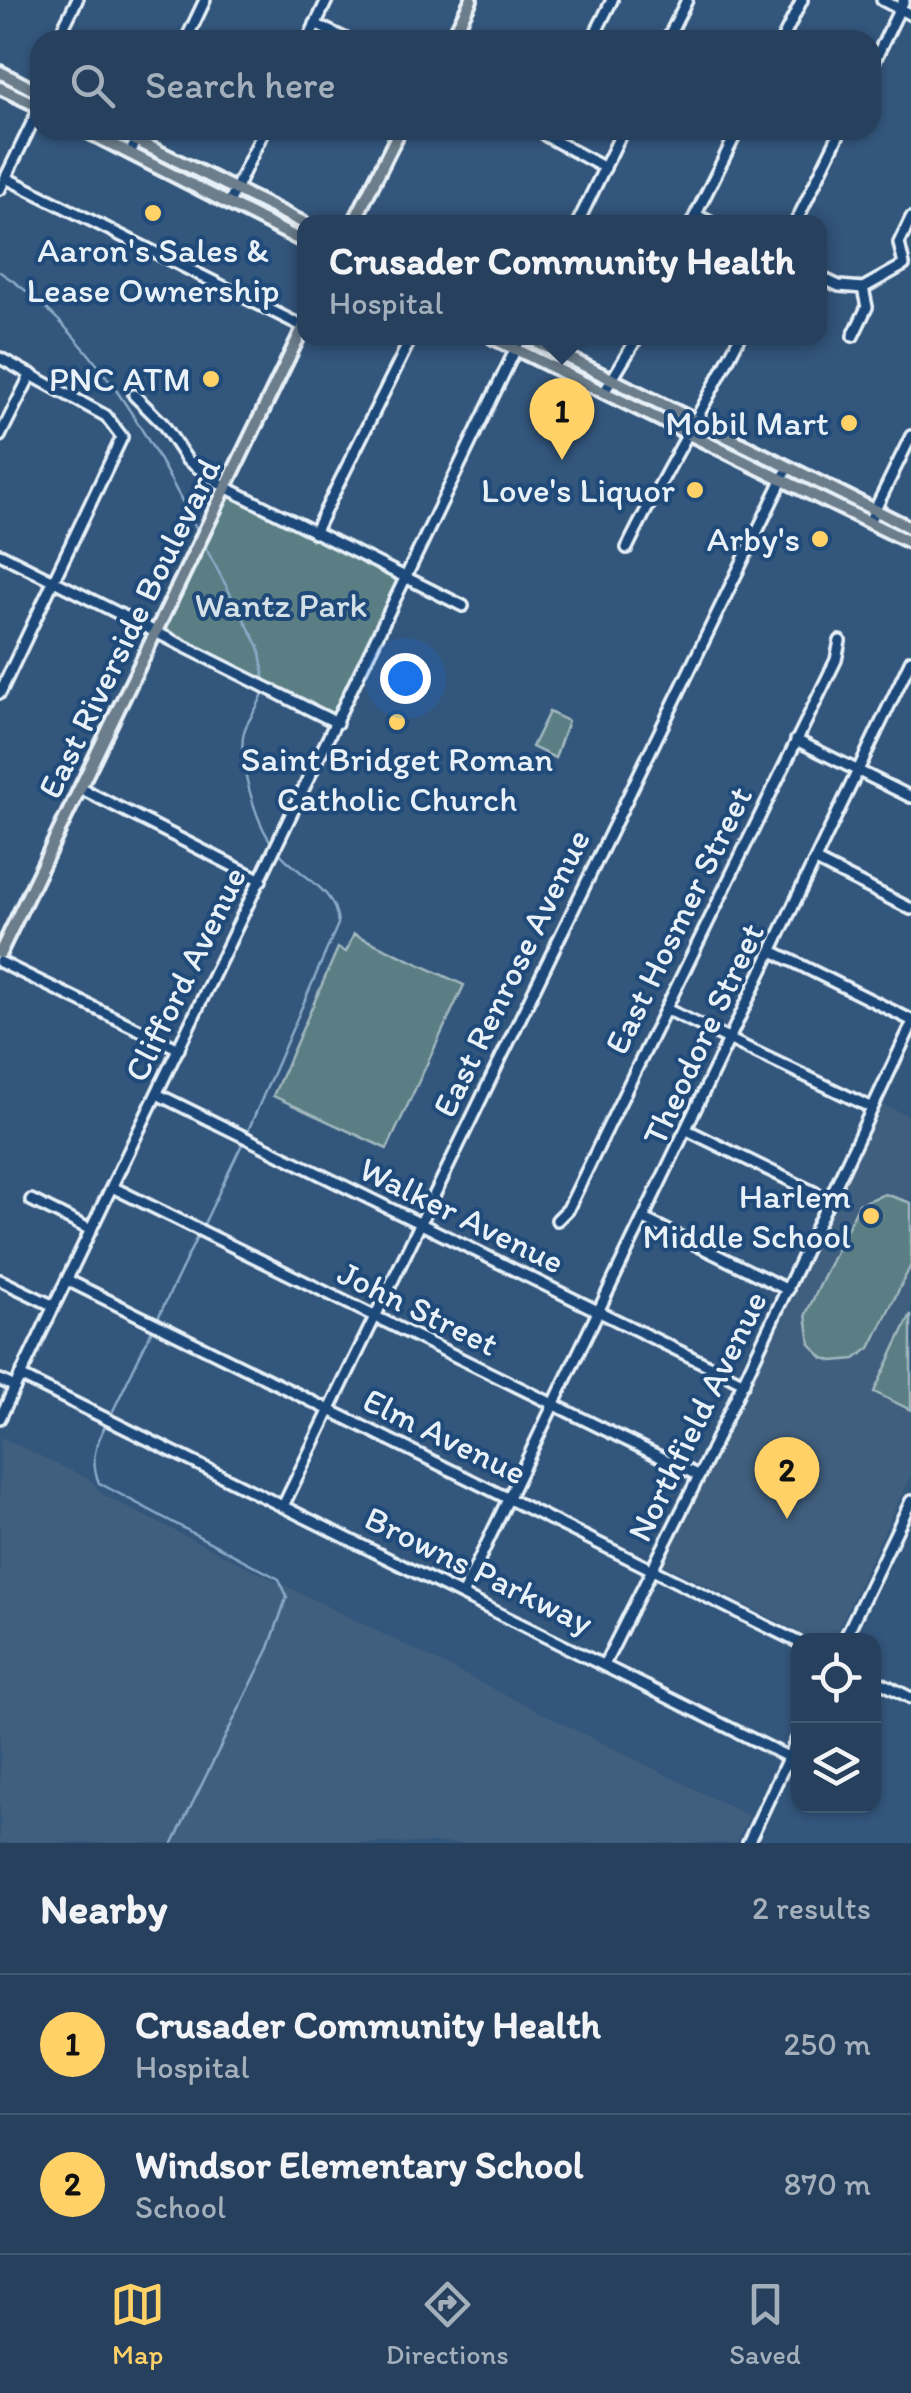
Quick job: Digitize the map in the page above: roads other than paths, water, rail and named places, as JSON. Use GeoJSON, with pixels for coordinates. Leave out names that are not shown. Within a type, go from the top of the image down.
{"type":"FeatureCollection","features":[{"type":"Feature","properties":{"kind":"main road"},"geometry":{"type":"LineString","coordinates":[[457,30],[471,0]]}},
{"type":"Feature","properties":{"kind":"main road"},"geometry":{"type":"LineString","coordinates":[[0,72],[30,87]]}},
{"type":"Feature","properties":{"kind":"main road"},"geometry":{"type":"LineString","coordinates":[[0,88],[30,102]]}},
{"type":"Feature","properties":{"kind":"main road"},"geometry":{"type":"LineString","coordinates":[[104,140],[297,238]]}},
{"type":"Feature","properties":{"kind":"main road"},"geometry":{"type":"LineString","coordinates":[[148,140],[297,220]]}},
{"type":"Feature","properties":{"kind":"main road"},"geometry":{"type":"LineString","coordinates":[[358,215],[395,140]]}},
{"type":"Feature","properties":{"kind":"main road","name":"East Riverside Boulevard"},"geometry":{"type":"LineString","coordinates":[[0,954],[297,342]]}},
{"type":"Feature","properties":{"kind":"main road"},"geometry":{"type":"LineString","coordinates":[[529,345],[606,392],[911,542]]}},
{"type":"Feature","properties":{"kind":"main road"},"geometry":{"type":"LineString","coordinates":[[532,345],[614,379],[911,528]]}},
{"type":"Feature","properties":{"kind":"street"},"geometry":{"type":"LineString","coordinates":[[62,30],[77,0]]}},
{"type":"Feature","properties":{"kind":"street"},"geometry":{"type":"LineString","coordinates":[[191,30],[206,0]]}},
{"type":"Feature","properties":{"kind":"street"},"geometry":{"type":"LineString","coordinates":[[312,30],[327,0]]}},
{"type":"Feature","properties":{"kind":"street"},"geometry":{"type":"LineString","coordinates":[[597,30],[612,0]]}},
{"type":"Feature","properties":{"kind":"street"},"geometry":{"type":"LineString","coordinates":[[672,30],[687,0]]}},
{"type":"Feature","properties":{"kind":"street"},"geometry":{"type":"LineString","coordinates":[[787,30],[802,0]]}},
{"type":"Feature","properties":{"kind":"street"},"geometry":{"type":"LineString","coordinates":[[882,0],[902,5],[911,15]]}},
{"type":"Feature","properties":{"kind":"street"},"geometry":{"type":"LineString","coordinates":[[881,48],[902,5]]}},
{"type":"Feature","properties":{"kind":"street"},"geometry":{"type":"LineString","coordinates":[[315,24],[327,30]]}},
{"type":"Feature","properties":{"kind":"street"},"geometry":{"type":"LineString","coordinates":[[0,189],[30,124]]}},
{"type":"Feature","properties":{"kind":"street"},"geometry":{"type":"LineString","coordinates":[[130,153],[136,140]]}},
{"type":"Feature","properties":{"kind":"street"},"geometry":{"type":"LineString","coordinates":[[228,202],[259,140]]}},
{"type":"Feature","properties":{"kind":"street"},"geometry":{"type":"LineString","coordinates":[[559,140],[605,168]]}},
{"type":"Feature","properties":{"kind":"street"},"geometry":{"type":"LineString","coordinates":[[582,215],[618,140]]}},
{"type":"Feature","properties":{"kind":"street"},"geometry":{"type":"LineString","coordinates":[[696,215],[733,140]]}},
{"type":"Feature","properties":{"kind":"street"},"geometry":{"type":"LineString","coordinates":[[799,215],[836,140]]}},
{"type":"Feature","properties":{"kind":"street"},"geometry":{"type":"LineString","coordinates":[[6,178],[297,324]]}},
{"type":"Feature","properties":{"kind":"street"},"geometry":{"type":"LineString","coordinates":[[827,280],[862,288],[908,264],[899,243],[911,218]]}},
{"type":"Feature","properties":{"kind":"street"},"geometry":{"type":"LineString","coordinates":[[852,336],[867,307],[862,288]]}},
{"type":"Feature","properties":{"kind":"street"},"geometry":{"type":"LineString","coordinates":[[314,532],[407,345]]}},
{"type":"Feature","properties":{"kind":"street","name":"Clifford Avenue"},"geometry":{"type":"LineString","coordinates":[[0,1418],[520,345]]}},
{"type":"Feature","properties":{"kind":"street"},"geometry":{"type":"LineString","coordinates":[[606,392],[633,345]]}},
{"type":"Feature","properties":{"kind":"street"},"geometry":{"type":"LineString","coordinates":[[628,548],[665,469],[698,422],[736,345]]}},
{"type":"Feature","properties":{"kind":"street"},"geometry":{"type":"LineString","coordinates":[[0,358],[106,416],[122,432],[116,458],[0,693]]}},
{"type":"Feature","properties":{"kind":"street"},"geometry":{"type":"LineString","coordinates":[[0,436],[31,374]]}},
{"type":"Feature","properties":{"kind":"street"},"geometry":{"type":"LineString","coordinates":[[134,395],[163,424],[187,460],[227,488],[463,606]]}},
{"type":"Feature","properties":{"kind":"street"},"geometry":{"type":"LineString","coordinates":[[869,522],[911,436]]}},
{"type":"Feature","properties":{"kind":"street","name":"East Renrose Avenue"},"geometry":{"type":"LineString","coordinates":[[284,1504],[789,467]]}},
{"type":"Feature","properties":{"kind":"street"},"geometry":{"type":"LineString","coordinates":[[0,554],[337,723]]}},
{"type":"Feature","properties":{"kind":"street","name":"East Hosmer Street"},"geometry":{"type":"LineString","coordinates":[[557,1220],[568,1209],[836,660],[840,640]]}},
{"type":"Feature","properties":{"kind":"street","name":"Theodore Street"},"geometry":{"type":"LineString","coordinates":[[463,1593],[646,1220],[911,660]]}},
{"type":"Feature","properties":{"kind":"street"},"geometry":{"type":"LineString","coordinates":[[796,740],[911,797]]}},
{"type":"Feature","properties":{"kind":"street"},"geometry":{"type":"LineString","coordinates":[[82,789],[261,880]]}},
{"type":"Feature","properties":{"kind":"street"},"geometry":{"type":"LineString","coordinates":[[816,861],[911,909]]}},
{"type":"Feature","properties":{"kind":"street"},"geometry":{"type":"LineString","coordinates":[[772,951],[911,1023]]}},
{"type":"Feature","properties":{"kind":"street"},"geometry":{"type":"LineString","coordinates":[[0,962],[179,1049]]}},
{"type":"Feature","properties":{"kind":"street"},"geometry":{"type":"LineString","coordinates":[[666,1008],[872,1108]]}},
{"type":"Feature","properties":{"kind":"street","name":"Northfield Avenue"},"geometry":{"type":"LineString","coordinates":[[605,1663],[700,1476],[911,1023]]}},
{"type":"Feature","properties":{"kind":"street","name":"Walker Avenue"},"geometry":{"type":"LineString","coordinates":[[157,1094],[744,1383]]}},
{"type":"Feature","properties":{"kind":"street"},"geometry":{"type":"LineString","coordinates":[[687,1130],[830,1200]]}},
{"type":"Feature","properties":{"kind":"street","name":"John Street"},"geometry":{"type":"LineString","coordinates":[[112,1187],[700,1476]]}},
{"type":"Feature","properties":{"kind":"street"},"geometry":{"type":"LineString","coordinates":[[32,1200],[91,1230]]}},
{"type":"Feature","properties":{"kind":"street"},"geometry":{"type":"LineString","coordinates":[[646,1220],[788,1290]]}},
{"type":"Feature","properties":{"kind":"street"},"geometry":{"type":"LineString","coordinates":[[0,1280],[54,1306]]}},
{"type":"Feature","properties":{"kind":"street","name":"Elm Avenue"},"geometry":{"type":"LineString","coordinates":[[67,1280],[791,1638]]}},
{"type":"Feature","properties":{"kind":"street","name":"Browns Parkway"},"geometry":{"type":"LineString","coordinates":[[20,1376],[605,1663],[658,1696],[788,1757]]}},
{"type":"Feature","properties":{"kind":"street"},"geometry":{"type":"LineString","coordinates":[[0,1380],[15,1387]]}},
{"type":"Feature","properties":{"kind":"street"},"geometry":{"type":"LineString","coordinates":[[847,1633],[911,1501]]}},
{"type":"Feature","properties":{"kind":"street"},"geometry":{"type":"LineString","coordinates":[[881,1682],[911,1698]]}},
{"type":"Feature","properties":{"kind":"street"},"geometry":{"type":"LineString","coordinates":[[748,1843],[791,1751]]}},
{"type":"Feature","properties":{"kind":"waterway"},"geometry":{"type":"LineString","coordinates":[[0,272],[62,324],[116,389],[199,534]]}},
{"type":"Feature","properties":{"kind":"waterway"},"geometry":{"type":"LineString","coordinates":[[202,541],[259,647],[265,682]]}},
{"type":"Feature","properties":{"kind":"waterway"},"geometry":{"type":"LineString","coordinates":[[264,690],[244,732],[243,758],[255,807],[273,845]]}},
{"type":"Feature","properties":{"kind":"waterway"},"geometry":{"type":"LineString","coordinates":[[247,1133],[338,924],[336,911],[324,891],[278,851]]}},
{"type":"Feature","properties":{"kind":"waterway"},"geometry":{"type":"LineString","coordinates":[[202,1228],[244,1140]]}},
{"type":"Feature","properties":{"kind":"waterway"},"geometry":{"type":"LineString","coordinates":[[110,1417],[198,1235]]}},
{"type":"Feature","properties":{"kind":"waterway"},"geometry":{"type":"LineString","coordinates":[[106,1424],[95,1453],[99,1483],[279,1579],[287,1596],[269,1648],[173,1843]]}},
{"type":"Feature","properties":{"kind":"place","name":"Aaron's Sales & Lease Ownership"},"geometry":{"type":"Point","coordinates":[153,213]}},
{"type":"Feature","properties":{"kind":"place","name":"PNC ATM"},"geometry":{"type":"Point","coordinates":[211,379]}},
{"type":"Feature","properties":{"kind":"place","name":"Mobil Mart"},"geometry":{"type":"Point","coordinates":[849,423]}},
{"type":"Feature","properties":{"kind":"place","name":"Crusader Community Health"},"geometry":{"type":"Point","coordinates":[562,460]}},
{"type":"Feature","properties":{"kind":"place","name":"Love's Liquor"},"geometry":{"type":"Point","coordinates":[695,490]}},
{"type":"Feature","properties":{"kind":"place","name":"Arby's"},"geometry":{"type":"Point","coordinates":[820,539]}},
{"type":"Feature","properties":{"kind":"place","name":"Saint Bridget Roman Catholic Church"},"geometry":{"type":"Point","coordinates":[397,722]}},
{"type":"Feature","properties":{"kind":"place","name":"Harlem Middle School"},"geometry":{"type":"Point","coordinates":[871,1216]}},
{"type":"Feature","properties":{"kind":"place","name":"Windsor Elementary School"},"geometry":{"type":"Point","coordinates":[787,1519]}},
{"type":"Feature","properties":{"kind":"park label","name":"Wantz Park"},"geometry":{"type":"Point","coordinates":[281,605]}}]}
